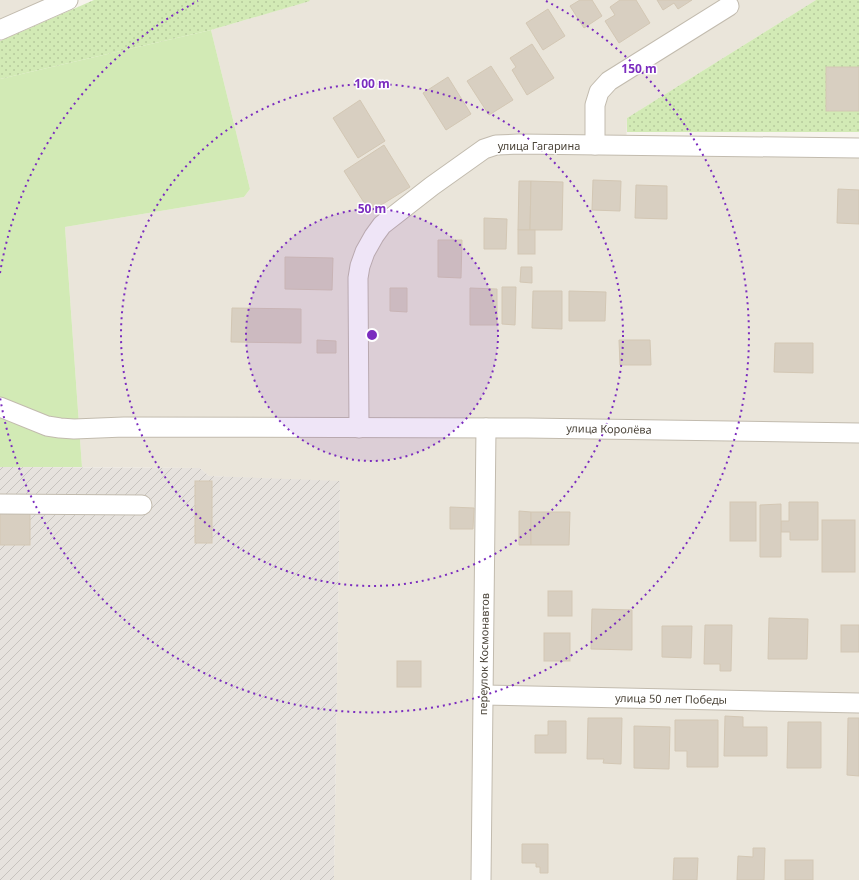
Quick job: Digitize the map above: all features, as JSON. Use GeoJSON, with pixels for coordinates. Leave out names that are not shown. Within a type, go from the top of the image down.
{"type":"FeatureCollection","features":[{"type":"Feature","properties":{"kind":"street"},"geometry":{"type":"LineString","coordinates":[[0,30],[68,0]]}},
{"type":"Feature","properties":{"kind":"street"},"geometry":{"type":"LineString","coordinates":[[595,146],[595,105],[599,92],[608,81],[729,6]]}},
{"type":"Feature","properties":{"kind":"street","name":"улица Гагарина"},"geometry":{"type":"LineString","coordinates":[[359,428],[358,278],[365,252],[382,225],[484,148],[519,144],[859,148]]}},
{"type":"Feature","properties":{"kind":"street","name":"улица Королёва"},"geometry":{"type":"LineString","coordinates":[[0,407],[47,426],[60,428],[486,428],[859,433]]}},
{"type":"Feature","properties":{"kind":"street","name":"переулок Космонавтов"},"geometry":{"type":"LineString","coordinates":[[481,880],[486,428]]}},
{"type":"Feature","properties":{"kind":"street"},"geometry":{"type":"LineString","coordinates":[[0,504],[142,505]]}},
{"type":"Feature","properties":{"kind":"street","name":"улица 50 лет Победы"},"geometry":{"type":"LineString","coordinates":[[483,695],[859,703]]}},
{"type":"Feature","properties":{"kind":"shaded area"},"geometry":{"type":"Polygon","coordinates":[[[0,0],[48,0],[0,21],[0,0]]]}},
{"type":"Feature","properties":{"kind":"shaded area"},"geometry":{"type":"Polygon","coordinates":[[[309,0],[816,0],[627,118],[626,154],[859,156],[859,880],[334,880],[340,482],[209,476],[200,468],[82,467],[65,227],[244,197],[250,189],[211,30],[309,0]]]}},
{"type":"Feature","properties":{"kind":"shaded area"},"geometry":{"type":"Polygon","coordinates":[[[0,467],[200,468],[209,476],[340,481],[334,880],[0,880],[0,467]]]}},
{"type":"Feature","properties":{"kind":"green space"},"geometry":{"type":"Polygon","coordinates":[[[94,0],[310,1],[211,30],[0,79],[0,41],[94,0]]]}},
{"type":"Feature","properties":{"kind":"green space"},"geometry":{"type":"Polygon","coordinates":[[[816,0],[859,0],[859,132],[627,132],[627,118],[816,0]]]}},
{"type":"Feature","properties":{"kind":"green space"},"geometry":{"type":"Polygon","coordinates":[[[211,30],[250,189],[244,197],[65,227],[82,467],[0,467],[0,79],[211,30]]]}},
{"type":"Feature","properties":{"kind":"building"},"geometry":{"type":"Polygon","coordinates":[[[580,0],[592,0],[602,16],[584,28],[570,6],[580,0]]]}},
{"type":"Feature","properties":{"kind":"building"},"geometry":{"type":"Polygon","coordinates":[[[620,0],[636,0],[650,23],[619,43],[605,21],[615,15],[610,7],[620,0]]]}},
{"type":"Feature","properties":{"kind":"building"},"geometry":{"type":"Polygon","coordinates":[[[657,0],[692,0],[678,9],[674,3],[663,10],[657,0]]]}},
{"type":"Feature","properties":{"kind":"building"},"geometry":{"type":"Polygon","coordinates":[[[548,9],[565,36],[543,50],[526,23],[548,9]]]}},
{"type":"Feature","properties":{"kind":"building"},"geometry":{"type":"Polygon","coordinates":[[[532,44],[554,78],[527,95],[512,70],[516,67],[510,58],[532,44]]]}},
{"type":"Feature","properties":{"kind":"building"},"geometry":{"type":"Polygon","coordinates":[[[491,66],[513,100],[489,115],[467,81],[491,66]]]}},
{"type":"Feature","properties":{"kind":"building"},"geometry":{"type":"Polygon","coordinates":[[[826,67],[859,67],[859,111],[826,111],[826,67]]]}},
{"type":"Feature","properties":{"kind":"building"},"geometry":{"type":"Polygon","coordinates":[[[448,77],[471,114],[446,130],[423,93],[448,77]]]}},
{"type":"Feature","properties":{"kind":"building"},"geometry":{"type":"Polygon","coordinates":[[[360,100],[385,141],[358,158],[333,118],[360,100]]]}},
{"type":"Feature","properties":{"kind":"building"},"geometry":{"type":"Polygon","coordinates":[[[384,145],[410,187],[370,212],[344,171],[384,145]]]}},
{"type":"Feature","properties":{"kind":"building"},"geometry":{"type":"Polygon","coordinates":[[[593,180],[621,181],[620,211],[592,210],[593,180]]]}},
{"type":"Feature","properties":{"kind":"building"},"geometry":{"type":"Polygon","coordinates":[[[519,181],[531,181],[530,230],[518,230],[519,181]]]}},
{"type":"Feature","properties":{"kind":"building"},"geometry":{"type":"Polygon","coordinates":[[[531,181],[563,182],[562,230],[530,230],[531,181]]]}},
{"type":"Feature","properties":{"kind":"building"},"geometry":{"type":"Polygon","coordinates":[[[636,185],[667,186],[667,219],[635,218],[636,185]]]}},
{"type":"Feature","properties":{"kind":"building"},"geometry":{"type":"Polygon","coordinates":[[[838,189],[859,190],[859,224],[837,223],[838,189]]]}},
{"type":"Feature","properties":{"kind":"building"},"geometry":{"type":"Polygon","coordinates":[[[484,218],[507,219],[506,249],[484,249],[484,218]]]}},
{"type":"Feature","properties":{"kind":"building"},"geometry":{"type":"Polygon","coordinates":[[[518,230],[535,230],[535,254],[518,254],[518,230]]]}},
{"type":"Feature","properties":{"kind":"building"},"geometry":{"type":"Polygon","coordinates":[[[438,240],[462,240],[461,278],[438,277],[438,240]]]}},
{"type":"Feature","properties":{"kind":"building"},"geometry":{"type":"Polygon","coordinates":[[[285,257],[333,258],[332,290],[285,289],[285,257]]]}},
{"type":"Feature","properties":{"kind":"building"},"geometry":{"type":"Polygon","coordinates":[[[521,267],[532,267],[532,283],[520,282],[521,267]]]}},
{"type":"Feature","properties":{"kind":"building"},"geometry":{"type":"Polygon","coordinates":[[[502,287],[516,287],[515,325],[502,324],[502,287]]]}},
{"type":"Feature","properties":{"kind":"building"},"geometry":{"type":"Polygon","coordinates":[[[390,288],[407,288],[407,312],[390,311],[390,288]]]}},
{"type":"Feature","properties":{"kind":"building"},"geometry":{"type":"Polygon","coordinates":[[[470,288],[497,289],[497,325],[470,325],[470,288]]]}},
{"type":"Feature","properties":{"kind":"building"},"geometry":{"type":"Polygon","coordinates":[[[533,291],[562,291],[562,329],[532,328],[533,291]]]}},
{"type":"Feature","properties":{"kind":"building"},"geometry":{"type":"Polygon","coordinates":[[[569,291],[606,292],[605,321],[569,321],[569,291]]]}},
{"type":"Feature","properties":{"kind":"building"},"geometry":{"type":"Polygon","coordinates":[[[232,308],[301,309],[301,343],[231,342],[232,308]]]}},
{"type":"Feature","properties":{"kind":"building"},"geometry":{"type":"Polygon","coordinates":[[[317,340],[336,341],[336,353],[317,353],[317,340]]]}},
{"type":"Feature","properties":{"kind":"building"},"geometry":{"type":"Polygon","coordinates":[[[619,340],[650,340],[651,365],[620,365],[619,340]]]}},
{"type":"Feature","properties":{"kind":"building"},"geometry":{"type":"Polygon","coordinates":[[[775,343],[813,343],[813,373],[774,372],[775,343]]]}},
{"type":"Feature","properties":{"kind":"building"},"geometry":{"type":"Polygon","coordinates":[[[195,481],[212,481],[212,543],[195,543],[195,481]]]}},
{"type":"Feature","properties":{"kind":"building"},"geometry":{"type":"Polygon","coordinates":[[[730,502],[756,502],[756,541],[730,541],[730,502]]]}},
{"type":"Feature","properties":{"kind":"building"},"geometry":{"type":"Polygon","coordinates":[[[789,502],[818,502],[818,540],[790,540],[790,532],[781,532],[781,521],[789,521],[789,502]]]}},
{"type":"Feature","properties":{"kind":"building"},"geometry":{"type":"Polygon","coordinates":[[[781,504],[781,557],[760,557],[760,505],[781,504]]]}},
{"type":"Feature","properties":{"kind":"building"},"geometry":{"type":"Polygon","coordinates":[[[450,507],[474,508],[473,529],[450,529],[450,507]]]}},
{"type":"Feature","properties":{"kind":"building"},"geometry":{"type":"Polygon","coordinates":[[[0,509],[30,509],[30,545],[0,545],[0,509]]]}},
{"type":"Feature","properties":{"kind":"building"},"geometry":{"type":"Polygon","coordinates":[[[519,511],[531,512],[531,545],[519,545],[519,511]]]}},
{"type":"Feature","properties":{"kind":"building"},"geometry":{"type":"Polygon","coordinates":[[[531,512],[570,512],[569,545],[531,545],[531,512]]]}},
{"type":"Feature","properties":{"kind":"building"},"geometry":{"type":"Polygon","coordinates":[[[822,520],[855,520],[855,572],[822,572],[822,520]]]}},
{"type":"Feature","properties":{"kind":"building"},"geometry":{"type":"Polygon","coordinates":[[[548,591],[572,591],[572,616],[548,616],[548,591]]]}},
{"type":"Feature","properties":{"kind":"building"},"geometry":{"type":"Polygon","coordinates":[[[592,609],[632,610],[632,650],[591,649],[592,609]]]}},
{"type":"Feature","properties":{"kind":"building"},"geometry":{"type":"Polygon","coordinates":[[[769,618],[808,619],[807,659],[768,659],[769,618]]]}},
{"type":"Feature","properties":{"kind":"building"},"geometry":{"type":"Polygon","coordinates":[[[705,625],[732,625],[731,671],[720,671],[720,664],[704,664],[705,625]]]}},
{"type":"Feature","properties":{"kind":"building"},"geometry":{"type":"Polygon","coordinates":[[[841,625],[859,625],[859,652],[841,652],[841,625]]]}},
{"type":"Feature","properties":{"kind":"building"},"geometry":{"type":"Polygon","coordinates":[[[662,626],[692,626],[691,658],[662,657],[662,626]]]}},
{"type":"Feature","properties":{"kind":"building"},"geometry":{"type":"Polygon","coordinates":[[[544,633],[570,633],[570,661],[544,661],[544,633]]]}},
{"type":"Feature","properties":{"kind":"building"},"geometry":{"type":"Polygon","coordinates":[[[397,661],[421,661],[421,687],[397,687],[397,661]]]}},
{"type":"Feature","properties":{"kind":"building"},"geometry":{"type":"Polygon","coordinates":[[[725,716],[743,717],[743,727],[767,727],[767,756],[724,756],[725,716]]]}},
{"type":"Feature","properties":{"kind":"building"},"geometry":{"type":"Polygon","coordinates":[[[588,718],[622,718],[621,764],[603,763],[604,759],[587,759],[588,718]]]}},
{"type":"Feature","properties":{"kind":"building"},"geometry":{"type":"Polygon","coordinates":[[[848,718],[859,718],[859,776],[847,775],[848,718]]]}},
{"type":"Feature","properties":{"kind":"building"},"geometry":{"type":"Polygon","coordinates":[[[675,720],[718,720],[718,767],[687,767],[687,751],[675,751],[675,720]]]}},
{"type":"Feature","properties":{"kind":"building"},"geometry":{"type":"Polygon","coordinates":[[[548,721],[566,721],[566,753],[535,753],[535,735],[548,735],[548,721]]]}},
{"type":"Feature","properties":{"kind":"building"},"geometry":{"type":"Polygon","coordinates":[[[788,722],[821,722],[821,768],[787,768],[788,722]]]}},
{"type":"Feature","properties":{"kind":"building"},"geometry":{"type":"Polygon","coordinates":[[[634,726],[670,727],[669,769],[634,768],[634,726]]]}},
{"type":"Feature","properties":{"kind":"building"},"geometry":{"type":"Polygon","coordinates":[[[522,844],[548,844],[548,873],[540,873],[540,867],[536,867],[536,863],[522,863],[522,844]]]}},
{"type":"Feature","properties":{"kind":"building"},"geometry":{"type":"Polygon","coordinates":[[[753,848],[765,848],[764,880],[737,880],[738,856],[753,857],[753,848]]]}},
{"type":"Feature","properties":{"kind":"building"},"geometry":{"type":"Polygon","coordinates":[[[674,858],[698,858],[697,880],[673,880],[674,858]]]}},
{"type":"Feature","properties":{"kind":"building"},"geometry":{"type":"Polygon","coordinates":[[[785,860],[813,860],[813,880],[785,880],[785,860]]]}}]}
